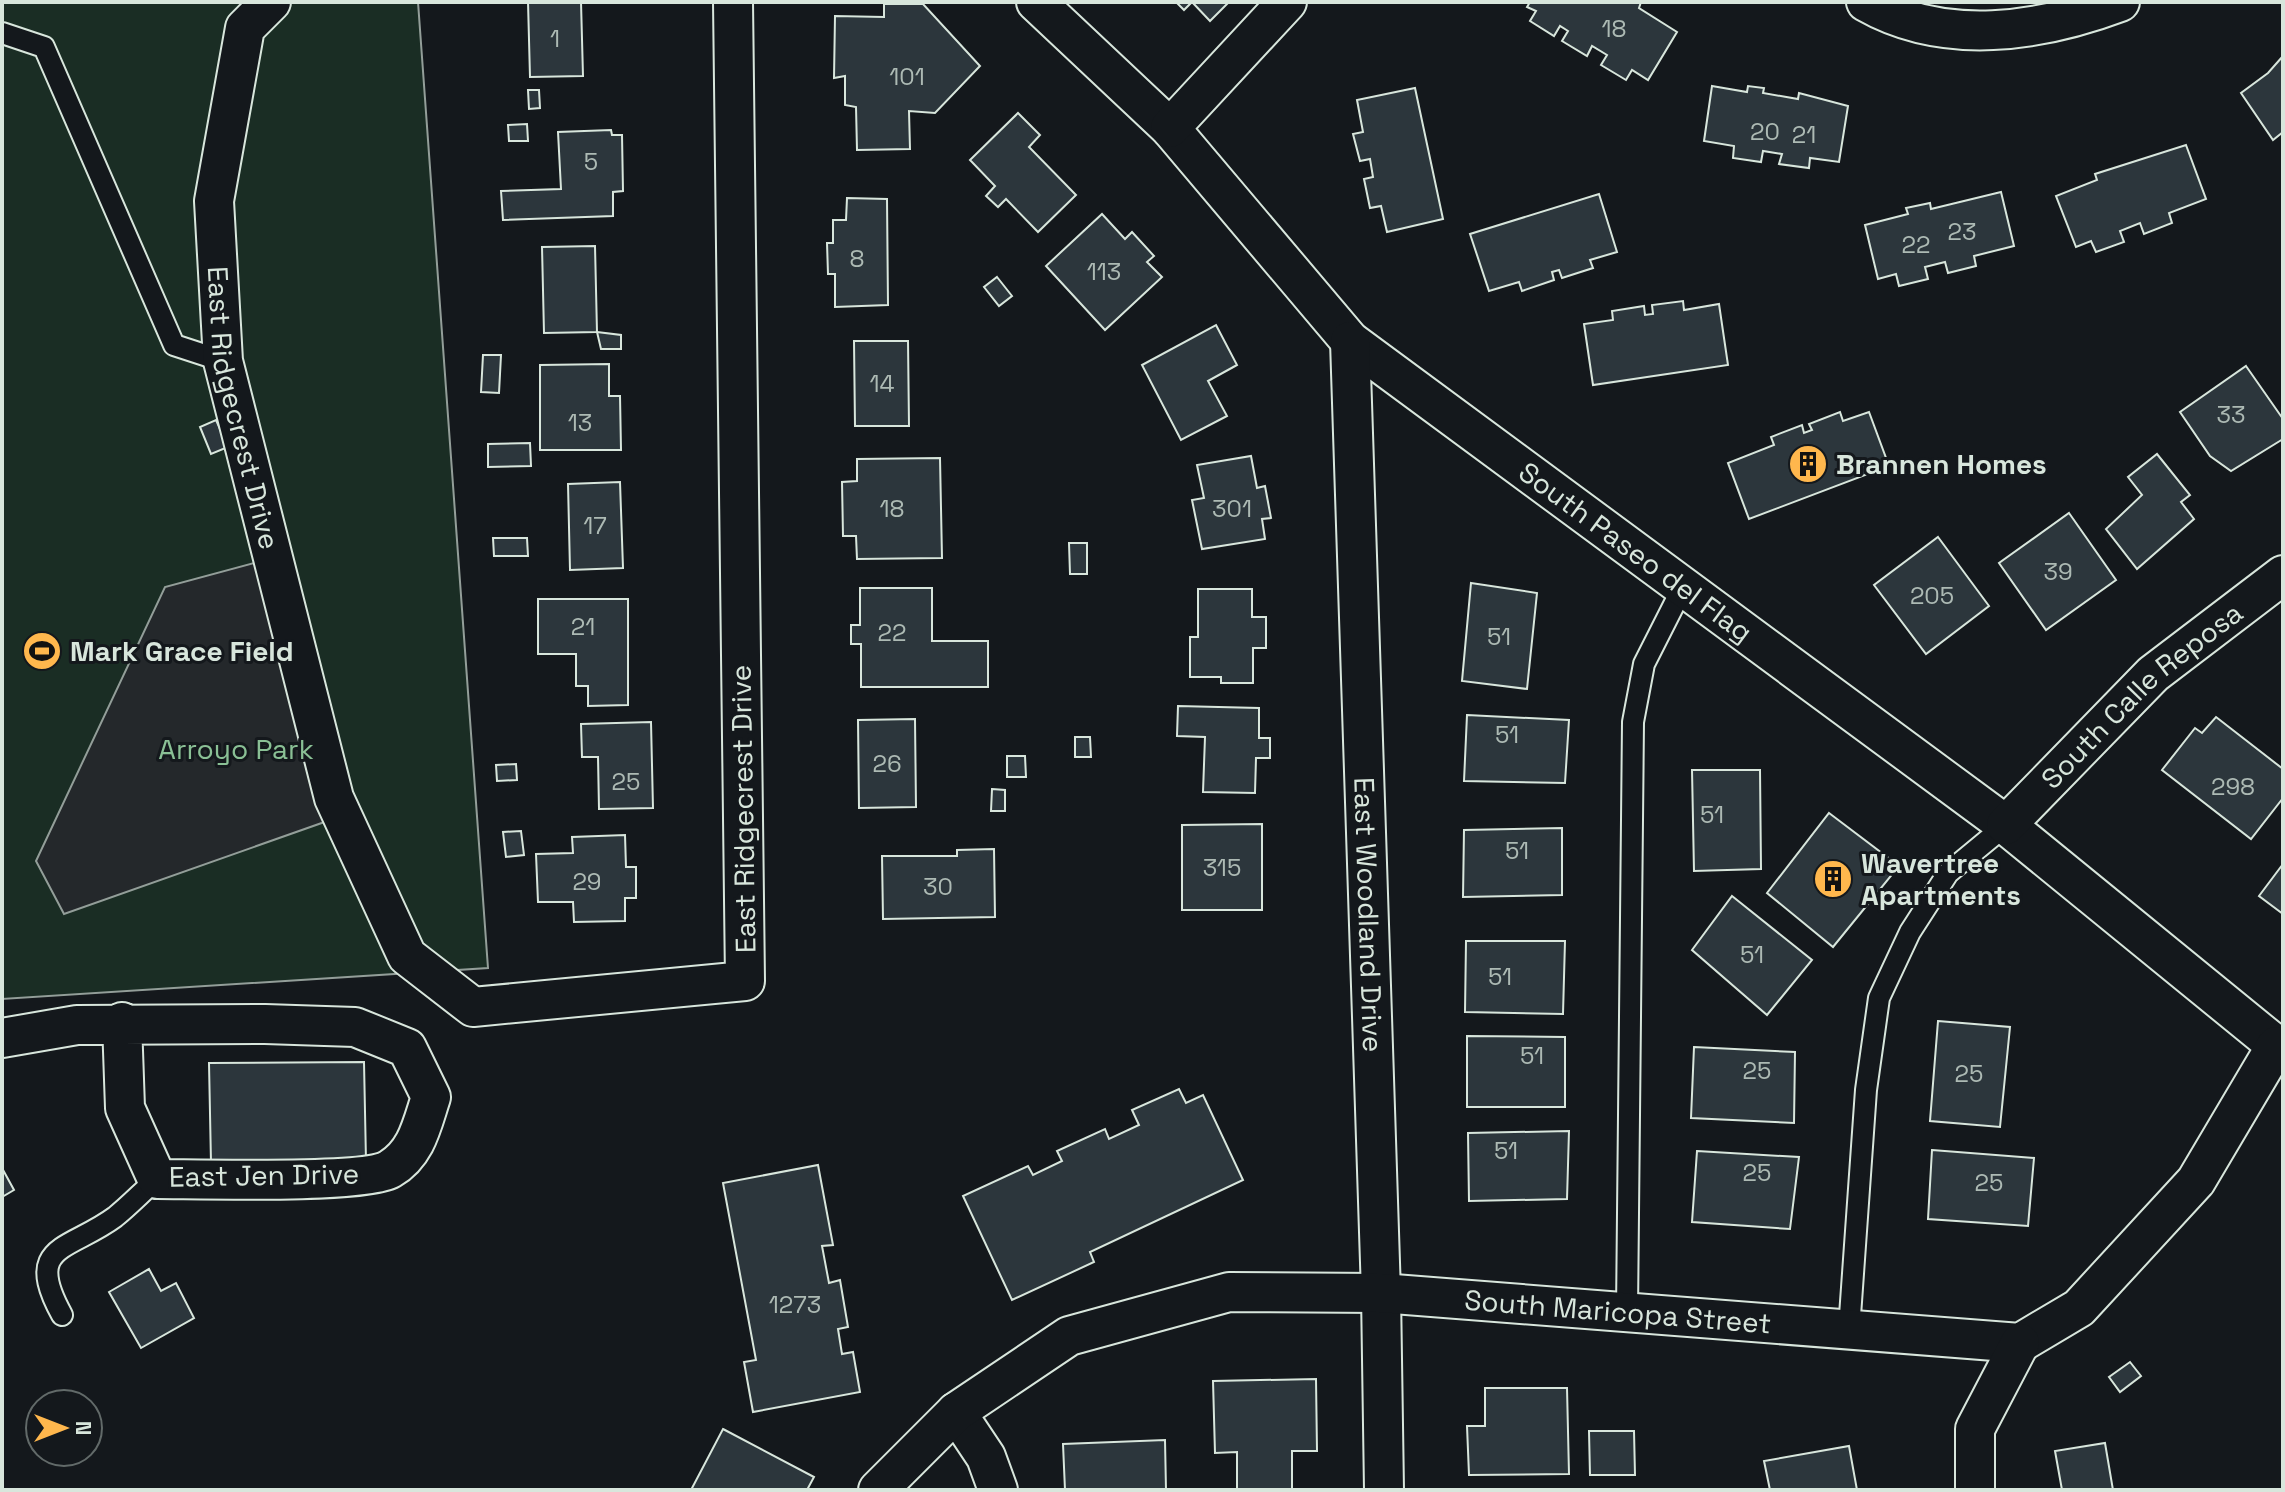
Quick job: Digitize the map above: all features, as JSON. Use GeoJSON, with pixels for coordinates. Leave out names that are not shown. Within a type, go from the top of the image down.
{"type":"FeatureCollection","features":[{"type":"Feature","properties":{"kind":"street","name":"East Ridgecrest Drive"},"geometry":{"type":"LineString","coordinates":[[271,2],[245,28],[214,201],[223,361],[334,798],[407,956],[473,1007],[745,981],[733,2]]}},
{"type":"Feature","properties":{"kind":"street","name":"South Paseo del Flag"},"geometry":{"type":"LineString","coordinates":[[1036,2],[1170,128],[1350,341],[2006,825],[2279,1048]]}},
{"type":"Feature","properties":{"kind":"street"},"geometry":{"type":"LineString","coordinates":[[1170,128],[1287,2]]}},
{"type":"Feature","properties":{"kind":"street"},"geometry":{"type":"LineString","coordinates":[[1866,2],[1914,21],[1987,31],[2053,24],[2120,2]]}},
{"type":"Feature","properties":{"kind":"street","name":"East Woodland Drive"},"geometry":{"type":"LineString","coordinates":[[1350,341],[1381,1293],[1384,1490]]}},
{"type":"Feature","properties":{"kind":"street","name":"South Calle Reposa"},"geometry":{"type":"LineString","coordinates":[[2006,825],[2153,674],[2283,575]]}},
{"type":"Feature","properties":{"kind":"street","name":"East Jen Drive"},"geometry":{"type":"LineString","coordinates":[[2,1038],[77,1025],[122,1022],[355,1027],[407,1048],[431,1097],[416,1145],[389,1170],[356,1176],[157,1179],[125,1108],[122,1022]]}},
{"type":"Feature","properties":{"kind":"street"},"geometry":{"type":"LineString","coordinates":[[1975,1490],[1975,1429],[2020,1343],[2079,1308],[2196,1181],[2279,1048]]}},
{"type":"Feature","properties":{"kind":"street","name":"South Maricopa Street"},"geometry":{"type":"LineString","coordinates":[[878,1490],[956,1412],[1069,1336],[1229,1292],[1381,1293],[2020,1343]]}},
{"type":"Feature","properties":{"kind":"street"},"geometry":{"type":"LineString","coordinates":[[956,1412],[986,1457],[998,1490]]}},
{"type":"Feature","properties":{"kind":"lane"},"geometry":{"type":"LineString","coordinates":[[2,33],[44,47],[174,345],[223,361]]}},
{"type":"Feature","properties":{"kind":"lane"},"geometry":{"type":"LineString","coordinates":[[1627,1312],[1633,722],[1644,664],[1683,587]]}},
{"type":"Feature","properties":{"kind":"lane"},"geometry":{"type":"LineString","coordinates":[[1849,1330],[1866,1090],[1879,998],[1910,932],[1948,873],[2006,825]]}},
{"type":"Feature","properties":{"kind":"lane"},"geometry":{"type":"LineString","coordinates":[[62,1315],[47,1280],[48,1264],[55,1252],[114,1218],[157,1179]]}},
{"type":"Feature","properties":{"kind":"green space","name":"Arroyo Park"},"geometry":{"type":"Polygon","coordinates":[[[2,2],[418,2],[488,968],[2,999],[2,2]]]}},
{"type":"Feature","properties":{"kind":"shaded area"},"geometry":{"type":"Polygon","coordinates":[[[291,553],[350,813],[64,914],[36,861],[165,587],[291,553]]]}},
{"type":"Feature","properties":{"kind":"building"},"geometry":{"type":"Polygon","coordinates":[[[528,2],[581,2],[583,76],[530,77],[528,2]]]}},
{"type":"Feature","properties":{"kind":"building"},"geometry":{"type":"Polygon","coordinates":[[[1176,2],[1192,2],[1184,10],[1176,2]]]}},
{"type":"Feature","properties":{"kind":"building"},"geometry":{"type":"Polygon","coordinates":[[[1192,2],[1229,2],[1210,21],[1192,2]]]}},
{"type":"Feature","properties":{"kind":"building"},"geometry":{"type":"Polygon","coordinates":[[[1530,2],[1641,2],[1639,8],[1677,32],[1648,80],[1632,70],[1626,80],[1601,65],[1607,55],[1592,46],[1587,56],[1562,41],[1568,31],[1560,26],[1554,36],[1530,21],[1536,11],[1527,7],[1530,2]]]}},
{"type":"Feature","properties":{"kind":"building"},"geometry":{"type":"Polygon","coordinates":[[[884,4],[923,4],[980,66],[935,113],[909,111],[910,149],[857,150],[856,107],[845,105],[845,76],[834,78],[835,16],[884,17],[884,4]]]}},
{"type":"Feature","properties":{"kind":"building"},"geometry":{"type":"Polygon","coordinates":[[[2283,56],[2283,132],[2273,140],[2241,93],[2268,73],[2283,56]]]}},
{"type":"Feature","properties":{"kind":"building"},"geometry":{"type":"Polygon","coordinates":[[[1712,86],[1747,92],[1748,86],[1764,88],[1763,93],[1798,99],[1799,93],[1848,106],[1839,162],[1810,158],[1809,168],[1779,164],[1782,154],[1763,151],[1761,162],[1733,158],[1734,146],[1704,141],[1712,86]]]}},
{"type":"Feature","properties":{"kind":"building"},"geometry":{"type":"Polygon","coordinates":[[[1415,88],[1443,219],[1387,232],[1381,206],[1370,208],[1364,179],[1373,177],[1370,159],[1360,161],[1353,134],[1363,132],[1357,100],[1415,88]]]}},
{"type":"Feature","properties":{"kind":"building"},"geometry":{"type":"Polygon","coordinates":[[[528,90],[539,90],[540,108],[529,109],[528,90]]]}},
{"type":"Feature","properties":{"kind":"building"},"geometry":{"type":"Polygon","coordinates":[[[1018,113],[1040,135],[1029,147],[1076,195],[1038,232],[1006,199],[998,207],[986,196],[995,186],[970,160],[1018,113]]]}},
{"type":"Feature","properties":{"kind":"building"},"geometry":{"type":"Polygon","coordinates":[[[527,124],[528,141],[509,141],[508,125],[527,124]]]}},
{"type":"Feature","properties":{"kind":"building"},"geometry":{"type":"Polygon","coordinates":[[[611,130],[612,135],[622,135],[623,191],[613,192],[613,216],[503,220],[501,191],[561,189],[558,132],[611,130]]]}},
{"type":"Feature","properties":{"kind":"building"},"geometry":{"type":"Polygon","coordinates":[[[2186,145],[2206,199],[2169,213],[2172,223],[2144,234],[2140,223],[2120,231],[2124,242],[2096,252],[2091,241],[2076,247],[2056,196],[2097,180],[2095,174],[2186,145]]]}},
{"type":"Feature","properties":{"kind":"building"},"geometry":{"type":"Polygon","coordinates":[[[2001,192],[2014,246],[1974,256],[1976,266],[1948,273],[1945,262],[1925,267],[1928,279],[1899,286],[1896,274],[1878,279],[1865,225],[1908,214],[1906,208],[1930,203],[1931,209],[2001,192]]]}},
{"type":"Feature","properties":{"kind":"building"},"geometry":{"type":"Polygon","coordinates":[[[1599,194],[1617,252],[1590,260],[1593,268],[1562,278],[1559,270],[1552,272],[1554,280],[1522,291],[1519,282],[1489,291],[1470,234],[1599,194]]]}},
{"type":"Feature","properties":{"kind":"building"},"geometry":{"type":"Polygon","coordinates":[[[847,198],[887,199],[888,305],[835,307],[835,274],[828,274],[827,243],[833,243],[833,220],[846,220],[847,198]]]}},
{"type":"Feature","properties":{"kind":"building"},"geometry":{"type":"Polygon","coordinates":[[[1102,214],[1125,239],[1132,232],[1154,256],[1147,262],[1162,277],[1105,330],[1046,266],[1102,214]]]}},
{"type":"Feature","properties":{"kind":"building"},"geometry":{"type":"Polygon","coordinates":[[[595,246],[597,332],[544,333],[542,247],[595,246]]]}},
{"type":"Feature","properties":{"kind":"building"},"geometry":{"type":"Polygon","coordinates":[[[997,277],[1012,296],[999,306],[984,287],[997,277]]]}},
{"type":"Feature","properties":{"kind":"building"},"geometry":{"type":"Polygon","coordinates":[[[1683,301],[1684,310],[1719,304],[1728,365],[1593,385],[1584,324],[1613,320],[1612,311],[1644,306],[1645,315],[1653,314],[1652,305],[1683,301]]]}},
{"type":"Feature","properties":{"kind":"building"},"geometry":{"type":"Polygon","coordinates":[[[1216,325],[1237,365],[1208,381],[1227,416],[1181,440],[1142,365],[1216,325]]]}},
{"type":"Feature","properties":{"kind":"building"},"geometry":{"type":"Polygon","coordinates":[[[597,332],[621,335],[621,349],[601,349],[597,332]]]}},
{"type":"Feature","properties":{"kind":"building"},"geometry":{"type":"Polygon","coordinates":[[[854,341],[908,341],[909,426],[855,426],[854,341]]]}},
{"type":"Feature","properties":{"kind":"building"},"geometry":{"type":"Polygon","coordinates":[[[483,355],[501,355],[499,393],[481,392],[483,355]]]}},
{"type":"Feature","properties":{"kind":"building"},"geometry":{"type":"Polygon","coordinates":[[[609,364],[609,396],[620,396],[621,450],[540,450],[540,365],[609,364]]]}},
{"type":"Feature","properties":{"kind":"building"},"geometry":{"type":"Polygon","coordinates":[[[2246,366],[2283,419],[2283,439],[2231,471],[2210,456],[2180,412],[2246,366]]]}},
{"type":"Feature","properties":{"kind":"building","name":"Brannen Homes"},"geometry":{"type":"Polygon","coordinates":[[[1840,412],[1843,421],[1869,412],[1889,466],[1749,519],[1728,463],[1774,445],[1771,437],[1802,425],[1804,433],[1812,430],[1809,424],[1840,412]]]}},
{"type":"Feature","properties":{"kind":"building"},"geometry":{"type":"Polygon","coordinates":[[[216,420],[228,447],[211,454],[200,427],[216,420]]]}},
{"type":"Feature","properties":{"kind":"building"},"geometry":{"type":"Polygon","coordinates":[[[530,443],[531,466],[488,467],[488,444],[530,443]]]}},
{"type":"Feature","properties":{"kind":"building"},"geometry":{"type":"Polygon","coordinates":[[[2157,454],[2190,495],[2181,502],[2194,519],[2137,569],[2106,529],[2142,495],[2128,477],[2157,454]]]}},
{"type":"Feature","properties":{"kind":"building"},"geometry":{"type":"Polygon","coordinates":[[[1251,456],[1257,488],[1265,486],[1271,518],[1262,519],[1265,539],[1202,549],[1192,500],[1204,498],[1197,465],[1251,456]]]}},
{"type":"Feature","properties":{"kind":"building"},"geometry":{"type":"Polygon","coordinates":[[[940,458],[942,558],[857,559],[856,536],[843,536],[842,482],[857,481],[857,459],[940,458]]]}},
{"type":"Feature","properties":{"kind":"building"},"geometry":{"type":"Polygon","coordinates":[[[620,482],[623,568],[570,570],[568,484],[620,482]]]}},
{"type":"Feature","properties":{"kind":"building"},"geometry":{"type":"Polygon","coordinates":[[[2069,513],[2116,580],[2046,630],[1999,563],[2069,513]]]}},
{"type":"Feature","properties":{"kind":"building"},"geometry":{"type":"Polygon","coordinates":[[[1938,537],[1989,606],[1926,654],[1874,585],[1938,537]]]}},
{"type":"Feature","properties":{"kind":"building"},"geometry":{"type":"Polygon","coordinates":[[[493,538],[527,538],[528,556],[494,556],[493,538]]]}},
{"type":"Feature","properties":{"kind":"building"},"geometry":{"type":"Polygon","coordinates":[[[1069,543],[1087,543],[1087,574],[1070,574],[1069,543]]]}},
{"type":"Feature","properties":{"kind":"building"},"geometry":{"type":"Polygon","coordinates":[[[1471,583],[1537,593],[1527,689],[1462,681],[1471,583]]]}},
{"type":"Feature","properties":{"kind":"building"},"geometry":{"type":"Polygon","coordinates":[[[860,588],[932,588],[932,641],[988,641],[988,687],[861,687],[861,644],[851,644],[851,625],[860,625],[860,588]]]}},
{"type":"Feature","properties":{"kind":"building"},"geometry":{"type":"Polygon","coordinates":[[[1198,589],[1252,589],[1252,617],[1266,617],[1266,648],[1253,648],[1253,683],[1221,683],[1221,677],[1190,677],[1190,637],[1198,637],[1198,589]]]}},
{"type":"Feature","properties":{"kind":"building"},"geometry":{"type":"Polygon","coordinates":[[[538,599],[628,599],[628,705],[588,706],[588,686],[576,686],[576,654],[538,654],[538,599]]]}},
{"type":"Feature","properties":{"kind":"building"},"geometry":{"type":"Polygon","coordinates":[[[1178,706],[1259,708],[1259,738],[1270,738],[1270,758],[1256,758],[1255,793],[1203,792],[1205,737],[1177,736],[1178,706]]]}},
{"type":"Feature","properties":{"kind":"building"},"geometry":{"type":"Polygon","coordinates":[[[1467,715],[1569,720],[1565,783],[1464,781],[1467,715]]]}},
{"type":"Feature","properties":{"kind":"building"},"geometry":{"type":"Polygon","coordinates":[[[2216,717],[2283,769],[2283,798],[2251,839],[2162,770],[2195,728],[2202,733],[2216,717]]]}},
{"type":"Feature","properties":{"kind":"building"},"geometry":{"type":"Polygon","coordinates":[[[915,719],[916,807],[859,808],[858,720],[915,719]]]}},
{"type":"Feature","properties":{"kind":"building"},"geometry":{"type":"Polygon","coordinates":[[[651,722],[653,808],[599,809],[598,757],[582,757],[581,724],[651,722]]]}},
{"type":"Feature","properties":{"kind":"building"},"geometry":{"type":"Polygon","coordinates":[[[1075,737],[1090,737],[1091,757],[1075,757],[1075,737]]]}},
{"type":"Feature","properties":{"kind":"building"},"geometry":{"type":"Polygon","coordinates":[[[1007,756],[1025,756],[1026,777],[1007,777],[1007,756]]]}},
{"type":"Feature","properties":{"kind":"building"},"geometry":{"type":"Polygon","coordinates":[[[516,764],[517,780],[497,781],[496,765],[516,764]]]}},
{"type":"Feature","properties":{"kind":"building"},"geometry":{"type":"Polygon","coordinates":[[[1692,770],[1760,770],[1761,869],[1694,871],[1692,770]]]}},
{"type":"Feature","properties":{"kind":"building"},"geometry":{"type":"Polygon","coordinates":[[[992,789],[1005,790],[1005,811],[991,811],[992,789]]]}},
{"type":"Feature","properties":{"kind":"building","name":"Wavertree Apartments"},"geometry":{"type":"Polygon","coordinates":[[[1829,813],[1899,866],[1833,947],[1767,893],[1829,813]]]}},
{"type":"Feature","properties":{"kind":"building"},"geometry":{"type":"Polygon","coordinates":[[[1262,824],[1262,910],[1182,910],[1182,825],[1262,824]]]}},
{"type":"Feature","properties":{"kind":"building"},"geometry":{"type":"Polygon","coordinates":[[[1562,828],[1562,895],[1463,897],[1464,830],[1562,828]]]}},
{"type":"Feature","properties":{"kind":"building"},"geometry":{"type":"Polygon","coordinates":[[[521,831],[524,855],[506,857],[503,832],[521,831]]]}},
{"type":"Feature","properties":{"kind":"building"},"geometry":{"type":"Polygon","coordinates":[[[625,835],[626,867],[636,867],[636,898],[625,898],[625,921],[574,922],[573,902],[538,902],[536,854],[573,853],[572,837],[625,835]]]}},
{"type":"Feature","properties":{"kind":"building"},"geometry":{"type":"Polygon","coordinates":[[[994,849],[995,917],[883,919],[882,856],[957,856],[957,850],[994,849]]]}},
{"type":"Feature","properties":{"kind":"building"},"geometry":{"type":"Polygon","coordinates":[[[2283,864],[2283,914],[2259,896],[2283,864]]]}},
{"type":"Feature","properties":{"kind":"building","name":"Wavertree Apartments"},"geometry":{"type":"Polygon","coordinates":[[[1732,896],[1812,960],[1767,1015],[1692,950],[1732,896]]]}},
{"type":"Feature","properties":{"kind":"building"},"geometry":{"type":"Polygon","coordinates":[[[1466,941],[1565,941],[1563,1014],[1465,1012],[1466,941]]]}},
{"type":"Feature","properties":{"kind":"building"},"geometry":{"type":"Polygon","coordinates":[[[1938,1021],[2010,1027],[2000,1127],[1930,1121],[1938,1021]]]}},
{"type":"Feature","properties":{"kind":"building"},"geometry":{"type":"Polygon","coordinates":[[[1467,1036],[1565,1037],[1565,1107],[1467,1107],[1467,1036]]]}},
{"type":"Feature","properties":{"kind":"building"},"geometry":{"type":"Polygon","coordinates":[[[1694,1047],[1795,1052],[1794,1123],[1691,1118],[1694,1047]]]}},
{"type":"Feature","properties":{"kind":"building"},"geometry":{"type":"Polygon","coordinates":[[[364,1062],[366,1161],[211,1163],[209,1063],[364,1062]]]}},
{"type":"Feature","properties":{"kind":"building"},"geometry":{"type":"Polygon","coordinates":[[[1179,1089],[1186,1103],[1203,1095],[1243,1180],[1090,1252],[1094,1262],[1012,1300],[963,1196],[1028,1166],[1033,1175],[1062,1161],[1057,1151],[1105,1129],[1109,1139],[1139,1125],[1132,1110],[1179,1089]]]}},
{"type":"Feature","properties":{"kind":"building"},"geometry":{"type":"Polygon","coordinates":[[[1569,1131],[1567,1199],[1469,1201],[1468,1133],[1569,1131]]]}},
{"type":"Feature","properties":{"kind":"building"},"geometry":{"type":"Polygon","coordinates":[[[1932,1150],[2034,1158],[2028,1226],[1928,1219],[1932,1150]]]}},
{"type":"Feature","properties":{"kind":"building"},"geometry":{"type":"Polygon","coordinates":[[[1697,1151],[1799,1157],[1790,1229],[1692,1222],[1697,1151]]]}},
{"type":"Feature","properties":{"kind":"building"},"geometry":{"type":"Polygon","coordinates":[[[818,1165],[833,1245],[822,1246],[829,1283],[840,1280],[848,1327],[838,1329],[842,1354],[853,1352],[860,1392],[753,1412],[744,1362],[756,1360],[723,1183],[818,1165]]]}},
{"type":"Feature","properties":{"kind":"building"},"geometry":{"type":"Polygon","coordinates":[[[2,1168],[14,1190],[2,1197],[2,1168]]]}},
{"type":"Feature","properties":{"kind":"building"},"geometry":{"type":"Polygon","coordinates":[[[149,1269],[161,1291],[176,1283],[194,1318],[141,1348],[109,1292],[149,1269]]]}},
{"type":"Feature","properties":{"kind":"building"},"geometry":{"type":"Polygon","coordinates":[[[2130,1362],[2141,1376],[2120,1392],[2109,1377],[2130,1362]]]}},
{"type":"Feature","properties":{"kind":"building"},"geometry":{"type":"Polygon","coordinates":[[[1316,1379],[1317,1451],[1292,1451],[1292,1490],[1237,1490],[1237,1452],[1215,1453],[1213,1381],[1316,1379]]]}},
{"type":"Feature","properties":{"kind":"building"},"geometry":{"type":"Polygon","coordinates":[[[1485,1388],[1567,1388],[1569,1474],[1469,1475],[1467,1426],[1485,1426],[1485,1388]]]}},
{"type":"Feature","properties":{"kind":"building"},"geometry":{"type":"Polygon","coordinates":[[[723,1429],[814,1477],[807,1490],[691,1490],[723,1429]]]}},
{"type":"Feature","properties":{"kind":"building"},"geometry":{"type":"Polygon","coordinates":[[[1589,1431],[1634,1431],[1635,1475],[1590,1475],[1589,1431]]]}},
{"type":"Feature","properties":{"kind":"building"},"geometry":{"type":"Polygon","coordinates":[[[1165,1440],[1166,1490],[1065,1490],[1063,1444],[1165,1440]]]}},
{"type":"Feature","properties":{"kind":"building"},"geometry":{"type":"Polygon","coordinates":[[[2105,1443],[2113,1490],[2062,1490],[2055,1451],[2105,1443]]]}},
{"type":"Feature","properties":{"kind":"building"},"geometry":{"type":"Polygon","coordinates":[[[1849,1446],[1857,1490],[1770,1490],[1764,1461],[1849,1446]]]}},
{"type":"Feature","properties":{"kind":"place","name":"Brannen Homes"},"geometry":{"type":"Point","coordinates":[1808,464]}},
{"type":"Feature","properties":{"kind":"place","name":"Mark Grace Field"},"geometry":{"type":"Point","coordinates":[42,651]}},
{"type":"Feature","properties":{"kind":"place","name":"Wavertree Apartments"},"geometry":{"type":"Point","coordinates":[1833,879]}}]}
